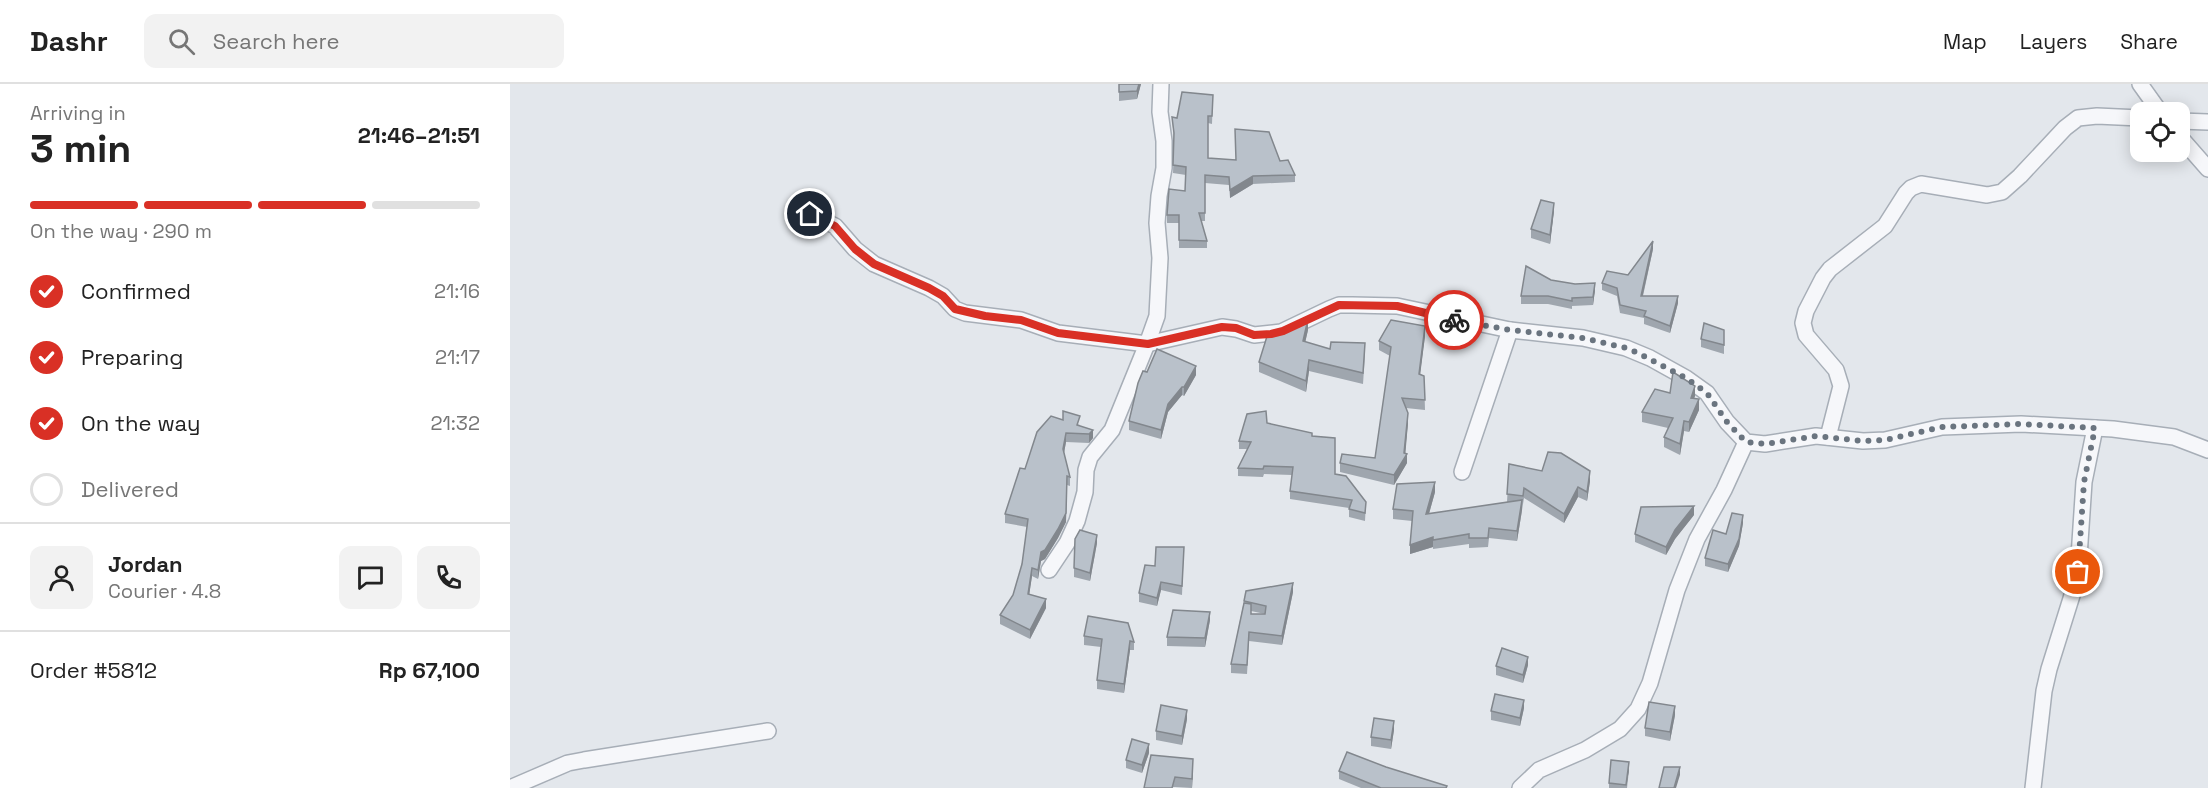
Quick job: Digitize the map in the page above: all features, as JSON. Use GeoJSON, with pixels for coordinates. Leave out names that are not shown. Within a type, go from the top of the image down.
{"type":"FeatureCollection","features":[{"type":"Feature","properties":{"kind":"street"},"geometry":{"type":"LineString","coordinates":[[1049,570],[1067,543],[1077,521],[1085,492],[1086,470],[1090,457],[1112,430],[1148,344],[1157,316],[1160,258],[1157,223],[1164,168],[1161,84]]}},
{"type":"Feature","properties":{"kind":"street"},"geometry":{"type":"LineString","coordinates":[[2140,84],[2153,102]]}},
{"type":"Feature","properties":{"kind":"street"},"geometry":{"type":"LineString","coordinates":[[1828,437],[1841,386],[1836,370],[1806,335],[1803,323],[1806,311],[1830,269],[1885,226],[1911,188],[1921,184],[1987,195],[2002,192],[2065,128],[2078,118],[2097,116],[2130,118]]}},
{"type":"Feature","properties":{"kind":"street"},"geometry":{"type":"LineString","coordinates":[[2190,121],[2208,122]]}},
{"type":"Feature","properties":{"kind":"street"},"geometry":{"type":"LineString","coordinates":[[2190,148],[2208,169]]}},
{"type":"Feature","properties":{"kind":"street"},"geometry":{"type":"LineString","coordinates":[[810,214],[835,226],[868,260],[929,288],[943,296],[955,309],[985,316],[1021,320],[1058,333],[1148,344],[1222,327],[1236,328],[1254,335],[1271,334],[1283,331],[1339,305],[1397,306],[1510,330],[1583,338],[1626,348],[1650,358],[1707,393],[1727,422],[1746,442],[1765,444],[1800,437],[1885,440],[1942,427],[2021,424],[2095,428],[2174,437],[2208,450]]}},
{"type":"Feature","properties":{"kind":"street"},"geometry":{"type":"LineString","coordinates":[[1462,472],[1510,330]]}},
{"type":"Feature","properties":{"kind":"street"},"geometry":{"type":"LineString","coordinates":[[2032,788],[2044,691],[2078,572],[2084,482],[2095,428]]}},
{"type":"Feature","properties":{"kind":"street"},"geometry":{"type":"LineString","coordinates":[[1520,788],[1539,770],[1586,750],[1620,729],[1638,709],[1650,683],[1677,590],[1697,539],[1724,490],[1746,442]]}},
{"type":"Feature","properties":{"kind":"street"},"geometry":{"type":"LineString","coordinates":[[510,788],[568,763],[768,730]]}},
{"type":"Feature","properties":{"kind":"building"},"geometry":{"type":"Polygon","coordinates":[[[1119,84],[1139,84],[1137,91],[1119,92],[1119,84]]]}},
{"type":"Feature","properties":{"kind":"building"},"geometry":{"type":"Polygon","coordinates":[[[1182,92],[1213,95],[1212,116],[1208,116],[1208,158],[1236,160],[1235,129],[1269,132],[1280,161],[1288,160],[1295,175],[1253,176],[1230,190],[1229,177],[1205,175],[1205,213],[1199,213],[1207,241],[1179,240],[1179,215],[1167,215],[1169,189],[1185,191],[1186,167],[1173,165],[1172,117],[1177,118],[1182,92]]]}},
{"type":"Feature","properties":{"kind":"building"},"geometry":{"type":"Polygon","coordinates":[[[1541,200],[1554,203],[1550,235],[1531,229],[1541,200]]]}},
{"type":"Feature","properties":{"kind":"building"},"geometry":{"type":"Polygon","coordinates":[[[1653,241],[1641,296],[1678,296],[1670,326],[1644,316],[1646,311],[1620,305],[1617,288],[1602,283],[1607,271],[1628,275],[1653,241]]]}},
{"type":"Feature","properties":{"kind":"building"},"geometry":{"type":"Polygon","coordinates":[[[1526,266],[1551,280],[1575,284],[1595,283],[1593,297],[1572,298],[1572,301],[1548,296],[1521,296],[1526,266]]]}},
{"type":"Feature","properties":{"kind":"building"},"geometry":{"type":"Polygon","coordinates":[[[1308,319],[1303,341],[1330,349],[1331,342],[1365,343],[1363,373],[1309,360],[1306,381],[1259,362],[1268,333],[1280,334],[1280,331],[1308,319]]]}},
{"type":"Feature","properties":{"kind":"building"},"geometry":{"type":"Polygon","coordinates":[[[1391,320],[1425,326],[1419,374],[1424,376],[1425,400],[1402,398],[1408,413],[1404,453],[1407,454],[1394,475],[1340,463],[1342,454],[1375,458],[1391,347],[1379,341],[1391,320]]]}},
{"type":"Feature","properties":{"kind":"building"},"geometry":{"type":"Polygon","coordinates":[[[1704,323],[1724,330],[1724,345],[1701,339],[1704,323]]]}},
{"type":"Feature","properties":{"kind":"building"},"geometry":{"type":"Polygon","coordinates":[[[1157,349],[1196,366],[1184,387],[1168,404],[1161,430],[1129,421],[1138,383],[1143,371],[1147,372],[1157,349]]]}},
{"type":"Feature","properties":{"kind":"building"},"geometry":{"type":"Polygon","coordinates":[[[1673,372],[1695,386],[1691,398],[1699,399],[1689,422],[1684,421],[1680,444],[1664,437],[1673,418],[1642,412],[1655,389],[1670,393],[1673,372]]]}},
{"type":"Feature","properties":{"kind":"building"},"geometry":{"type":"Polygon","coordinates":[[[1063,411],[1080,416],[1077,425],[1093,430],[1089,434],[1066,433],[1063,449],[1070,477],[1067,476],[1066,513],[1045,550],[1041,552],[1038,570],[1032,568],[1028,594],[1046,599],[1030,630],[1000,615],[1013,595],[1022,564],[1028,519],[1005,514],[1020,468],[1025,469],[1037,432],[1051,416],[1063,420],[1063,411]]]}},
{"type":"Feature","properties":{"kind":"building"},"geometry":{"type":"Polygon","coordinates":[[[1266,411],[1267,423],[1312,433],[1312,436],[1335,438],[1335,474],[1346,476],[1366,502],[1365,513],[1349,509],[1352,500],[1290,491],[1293,467],[1238,468],[1251,442],[1239,441],[1247,414],[1266,411]]]}},
{"type":"Feature","properties":{"kind":"building"},"geometry":{"type":"Polygon","coordinates":[[[1548,452],[1561,453],[1590,471],[1587,492],[1578,487],[1564,514],[1524,488],[1523,496],[1507,494],[1509,464],[1542,471],[1548,452]]]}},
{"type":"Feature","properties":{"kind":"building"},"geometry":{"type":"Polygon","coordinates":[[[1435,482],[1426,514],[1522,500],[1517,531],[1489,528],[1488,538],[1469,538],[1469,534],[1433,540],[1433,537],[1410,545],[1413,511],[1393,509],[1397,484],[1435,482]]]}},
{"type":"Feature","properties":{"kind":"building"},"geometry":{"type":"Polygon","coordinates":[[[1694,506],[1675,530],[1666,547],[1635,534],[1641,507],[1694,506]]]}},
{"type":"Feature","properties":{"kind":"building"},"geometry":{"type":"Polygon","coordinates":[[[1732,513],[1743,515],[1739,539],[1728,564],[1705,558],[1713,530],[1726,534],[1732,513]]]}},
{"type":"Feature","properties":{"kind":"building"},"geometry":{"type":"Polygon","coordinates":[[[1080,530],[1097,535],[1090,573],[1074,568],[1075,539],[1080,530]]]}},
{"type":"Feature","properties":{"kind":"building"},"geometry":{"type":"Polygon","coordinates":[[[1156,547],[1184,547],[1182,586],[1161,582],[1157,598],[1139,593],[1145,565],[1155,566],[1156,547]]]}},
{"type":"Feature","properties":{"kind":"building"},"geometry":{"type":"Polygon","coordinates":[[[1293,583],[1282,636],[1249,632],[1247,665],[1231,664],[1244,603],[1251,604],[1251,614],[1265,614],[1266,606],[1244,601],[1246,591],[1293,583]]]}},
{"type":"Feature","properties":{"kind":"building"},"geometry":{"type":"Polygon","coordinates":[[[1173,610],[1210,612],[1205,638],[1167,637],[1173,610]]]}},
{"type":"Feature","properties":{"kind":"building"},"geometry":{"type":"Polygon","coordinates":[[[1088,616],[1128,623],[1134,642],[1130,641],[1124,684],[1097,680],[1102,639],[1084,636],[1088,616]]]}},
{"type":"Feature","properties":{"kind":"building"},"geometry":{"type":"Polygon","coordinates":[[[1502,648],[1528,657],[1523,675],[1496,666],[1502,648]]]}},
{"type":"Feature","properties":{"kind":"building"},"geometry":{"type":"Polygon","coordinates":[[[1495,694],[1524,700],[1520,718],[1491,711],[1495,694]]]}},
{"type":"Feature","properties":{"kind":"building"},"geometry":{"type":"Polygon","coordinates":[[[1649,702],[1675,706],[1670,732],[1645,728],[1649,702]]]}},
{"type":"Feature","properties":{"kind":"building"},"geometry":{"type":"Polygon","coordinates":[[[1161,705],[1187,710],[1182,736],[1156,731],[1161,705]]]}},
{"type":"Feature","properties":{"kind":"building"},"geometry":{"type":"Polygon","coordinates":[[[1374,718],[1394,721],[1391,740],[1371,737],[1374,718]]]}},
{"type":"Feature","properties":{"kind":"building"},"geometry":{"type":"Polygon","coordinates":[[[1132,739],[1149,744],[1142,765],[1126,760],[1132,739]]]}},
{"type":"Feature","properties":{"kind":"building"},"geometry":{"type":"Polygon","coordinates":[[[1347,752],[1447,786],[1446,788],[1381,788],[1339,771],[1347,752]]]}},
{"type":"Feature","properties":{"kind":"building"},"geometry":{"type":"Polygon","coordinates":[[[1151,755],[1193,759],[1192,779],[1175,777],[1172,788],[1144,788],[1151,755]]]}},
{"type":"Feature","properties":{"kind":"building"},"geometry":{"type":"Polygon","coordinates":[[[1611,760],[1629,762],[1626,785],[1609,783],[1611,760]]]}},
{"type":"Feature","properties":{"kind":"building"},"geometry":{"type":"Polygon","coordinates":[[[1664,767],[1680,767],[1674,788],[1659,788],[1664,767]]]}},
{"type":"Feature","properties":{"kind":"way so far"},"geometry":{"type":"LineString","coordinates":[[1454,320],[1510,330],[1583,338],[1626,348],[1650,358],[1707,393],[1727,422],[1746,442],[1765,444],[1816,436],[1863,441],[1885,440],[1942,427],[2021,424],[2095,428],[2084,482],[2078,572]]}},
{"type":"Feature","properties":{"kind":"route"},"geometry":{"type":"LineString","coordinates":[[810,214],[835,226],[855,249],[874,264],[929,288],[943,296],[955,309],[985,316],[1021,320],[1058,333],[1148,344],[1222,327],[1236,328],[1254,335],[1271,334],[1283,331],[1339,305],[1397,306],[1454,320]]}}]}
